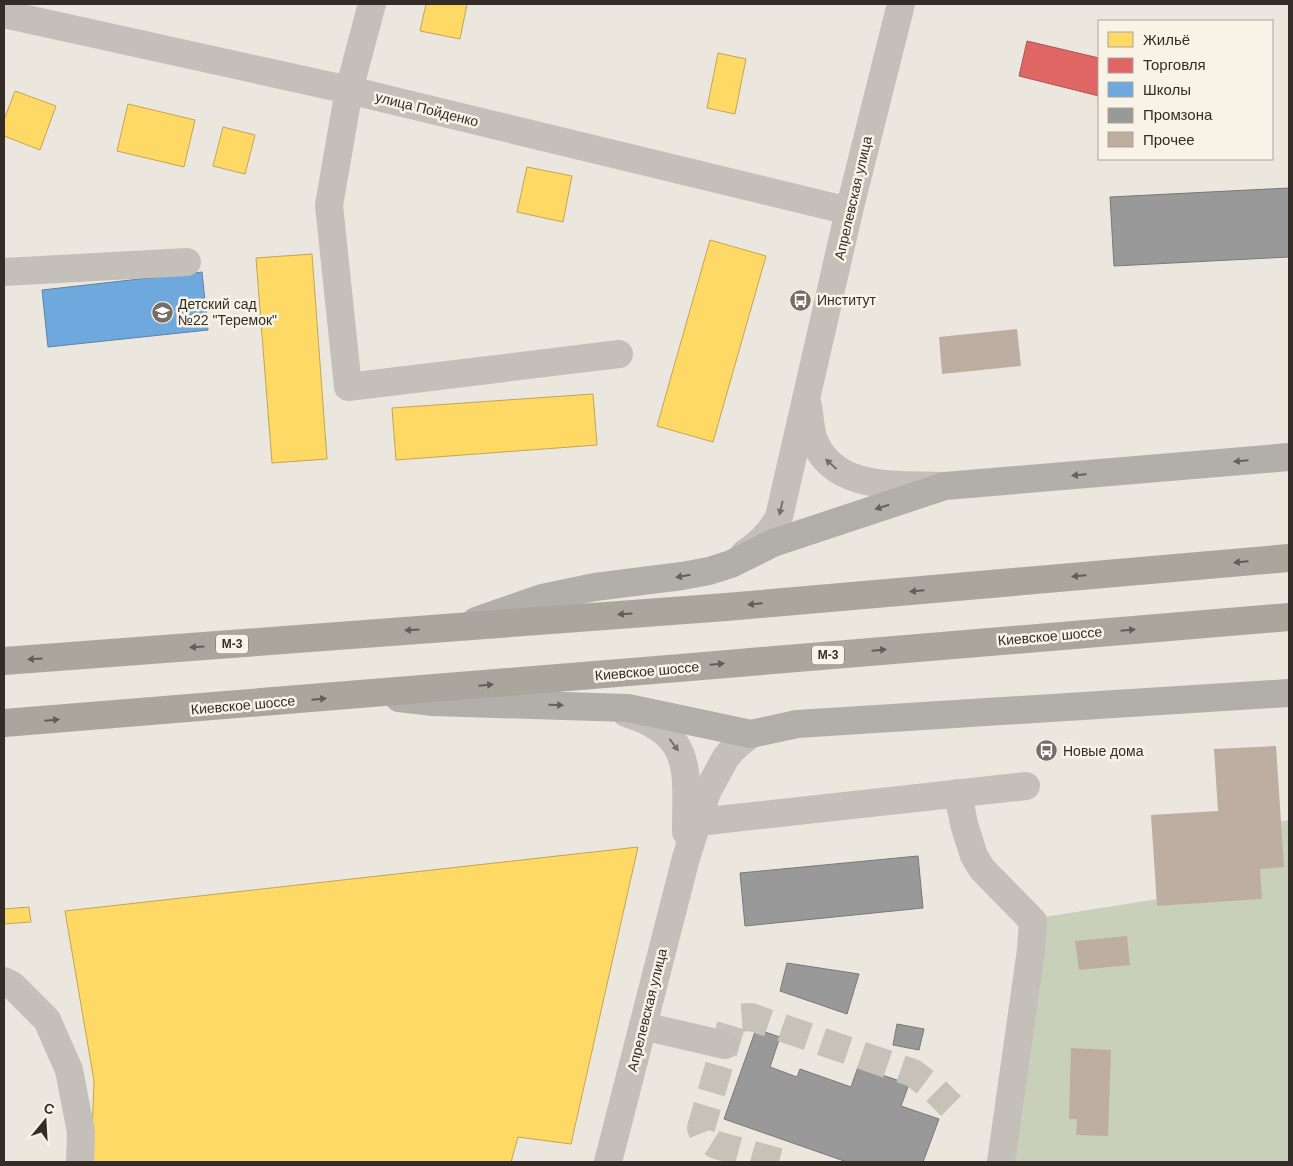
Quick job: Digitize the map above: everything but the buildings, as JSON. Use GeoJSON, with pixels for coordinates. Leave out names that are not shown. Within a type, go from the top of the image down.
{"type":"FeatureCollection","features":[{"type":"Feature","properties":{"kind":"highway","name":"М-3"},"geometry":{"type":"LineString","coordinates":[[4,661],[735,606],[1289,558]]}},
{"type":"Feature","properties":{"kind":"highway","name":"Киевское шоссе"},"geometry":{"type":"LineString","coordinates":[[4,723],[367,695],[1289,617]]}},
{"type":"Feature","properties":{"kind":"main road"},"geometry":{"type":"LineString","coordinates":[[460,627],[542,598],[594,587],[708,571],[731,564],[773,543],[945,486],[1289,457]]}},
{"type":"Feature","properties":{"kind":"main road"},"geometry":{"type":"LineString","coordinates":[[367,695],[434,702],[628,708],[750,734],[797,724],[1289,693]]}},
{"type":"Feature","properties":{"kind":"street"},"geometry":{"type":"LineString","coordinates":[[372,4],[349,90],[329,205],[348,387],[619,354]]}},
{"type":"Feature","properties":{"kind":"street","name":"Апрелевская улица"},"geometry":{"type":"LineString","coordinates":[[731,564],[760,542],[775,525],[779,517],[850,211],[901,4]]}},
{"type":"Feature","properties":{"kind":"street","name":"улица Пойденко"},"geometry":{"type":"LineString","coordinates":[[4,14],[349,90],[850,211]]}},
{"type":"Feature","properties":{"kind":"street"},"geometry":{"type":"LineString","coordinates":[[4,272],[187,262]]}},
{"type":"Feature","properties":{"kind":"street"},"geometry":{"type":"LineString","coordinates":[[807,392],[813,439],[824,457],[843,474],[866,482],[945,486]]}},
{"type":"Feature","properties":{"kind":"street"},"geometry":{"type":"LineString","coordinates":[[603,706],[653,723],[676,744],[683,759],[686,773],[686,858]]}},
{"type":"Feature","properties":{"kind":"street"},"geometry":{"type":"LineString","coordinates":[[686,858],[707,792],[726,757],[750,734]]}},
{"type":"Feature","properties":{"kind":"street"},"geometry":{"type":"LineString","coordinates":[[698,822],[1026,786]]}},
{"type":"Feature","properties":{"kind":"street"},"geometry":{"type":"LineString","coordinates":[[958,793],[964,824],[974,856],[982,869],[1034,921],[1001,1162]]}},
{"type":"Feature","properties":{"kind":"street","name":"Апрелевская улица"},"geometry":{"type":"LineString","coordinates":[[608,1162],[686,858]]}},
{"type":"Feature","properties":{"kind":"street"},"geometry":{"type":"LineString","coordinates":[[4,981],[12,985],[46,1020],[69,1070],[81,1132],[80,1162]]}},
{"type":"Feature","properties":{"kind":"street"},"geometry":{"type":"LineString","coordinates":[[643,1026],[725,1045]]}},
{"type":"Feature","properties":{"kind":"green space"},"geometry":{"type":"Polygon","coordinates":[[[1289,820],[1289,1162],[1010,1162],[1044,917],[1171,897],[1268,823],[1289,820]]]}},
{"type":"Feature","properties":{"kind":"tunnel"},"geometry":{"type":"LineString","coordinates":[[779,1162],[716,1145],[705,1138],[701,1128],[731,1025],[738,1018],[751,1017],[913,1073],[933,1088],[951,1106]]}},
{"type":"Feature","properties":{"kind":"place","name":"Институт"},"geometry":{"type":"Point","coordinates":[801,300]}},
{"type":"Feature","properties":{"kind":"place","name":"Детский сад №22 \"Теремок\""},"geometry":{"type":"Point","coordinates":[162,312]}},
{"type":"Feature","properties":{"kind":"place","name":"Новые дома"},"geometry":{"type":"Point","coordinates":[1047,751]}}]}
